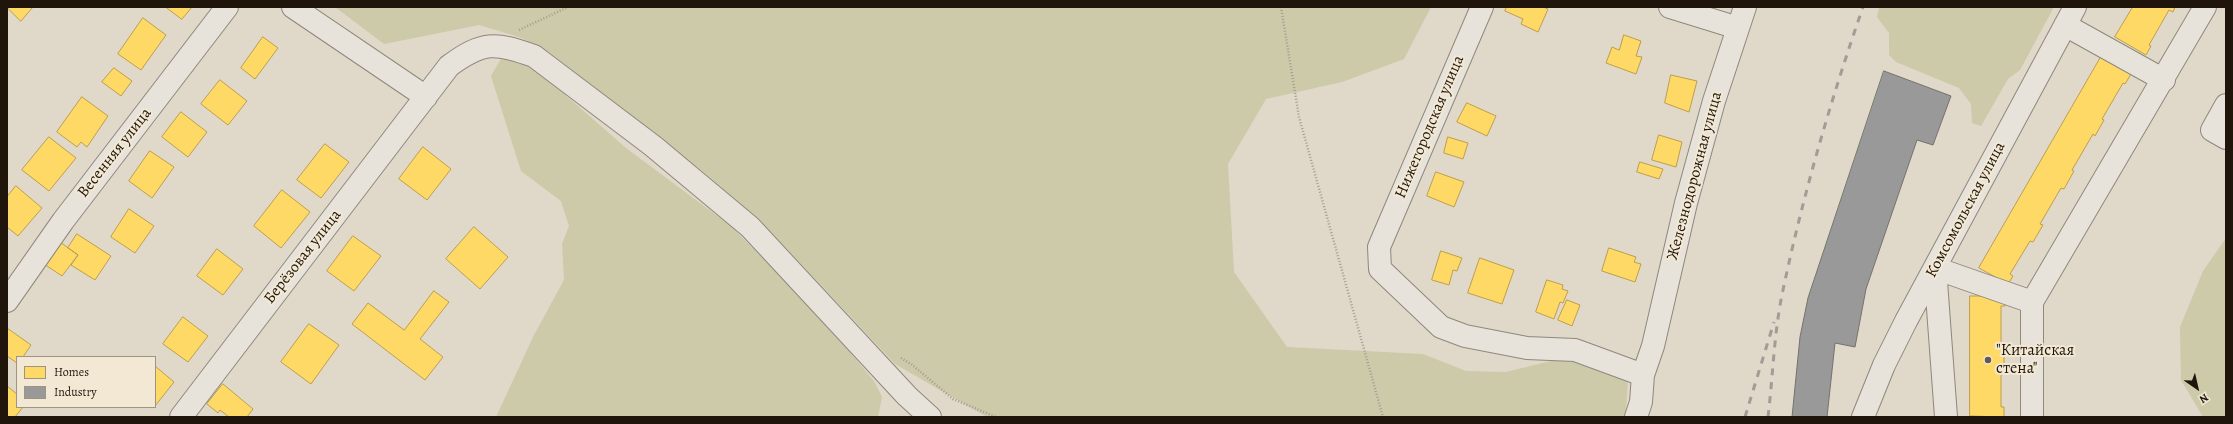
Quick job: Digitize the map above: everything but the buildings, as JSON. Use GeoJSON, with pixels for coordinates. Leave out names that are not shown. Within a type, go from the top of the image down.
{"type":"FeatureCollection","features":[{"type":"Feature","properties":{"kind":"street","name":"Весенняя улица"},"geometry":{"type":"LineString","coordinates":[[7,301],[63,221],[227,7]]}},
{"type":"Feature","properties":{"kind":"street"},"geometry":{"type":"LineString","coordinates":[[293,7],[426,97]]}},
{"type":"Feature","properties":{"kind":"street","name":"Нижегородская улица"},"geometry":{"type":"LineString","coordinates":[[1482,7],[1379,247],[1380,269],[1441,327],[1465,336],[1527,348],[1575,350],[1643,375]]}},
{"type":"Feature","properties":{"kind":"street"},"geometry":{"type":"LineString","coordinates":[[1670,7],[1738,28]]}},
{"type":"Feature","properties":{"kind":"street","name":"Железнодорожная улица"},"geometry":{"type":"LineString","coordinates":[[1636,417],[1641,402],[1643,375],[1652,346],[1686,203],[1714,101],[1744,7]]}},
{"type":"Feature","properties":{"kind":"street"},"geometry":{"type":"LineString","coordinates":[[2032,417],[2032,302],[2164,80],[2205,7]]}},
{"type":"Feature","properties":{"kind":"street"},"geometry":{"type":"LineString","coordinates":[[2070,16],[2164,80]]}},
{"type":"Feature","properties":{"kind":"street","name":"Комсомольская улица"},"geometry":{"type":"LineString","coordinates":[[1863,417],[1884,365],[1934,268],[2070,16]]}},
{"type":"Feature","properties":{"kind":"street","name":"Берёзовая улица"},"geometry":{"type":"LineString","coordinates":[[181,417],[449,66],[467,52],[489,45],[511,48],[534,56],[653,146],[750,227],[907,396],[930,417]]}},
{"type":"Feature","properties":{"kind":"street"},"geometry":{"type":"LineString","coordinates":[[2226,105],[2212,130],[2226,138]]}},
{"type":"Feature","properties":{"kind":"street"},"geometry":{"type":"LineString","coordinates":[[1946,417],[1934,268],[2032,302]]}},
{"type":"Feature","properties":{"kind":"path"},"geometry":{"type":"LineString","coordinates":[[518,31],[568,7]]}},
{"type":"Feature","properties":{"kind":"path"},"geometry":{"type":"LineString","coordinates":[[1281,7],[1299,117],[1383,417]]}},
{"type":"Feature","properties":{"kind":"path"},"geometry":{"type":"LineString","coordinates":[[898,356],[911,364],[953,398],[996,417]]}},
{"type":"Feature","properties":{"kind":"shaded area"},"geometry":{"type":"Polygon","coordinates":[[[335,7],[1431,7],[1404,59],[1342,82],[1266,99],[1228,164],[1234,272],[1287,347],[1423,354],[1466,371],[1506,372],[1563,358],[1628,377],[1626,412],[1624,417],[987,417],[895,364],[759,219],[701,170],[549,52],[519,37],[479,25],[384,44],[335,7]]]}},
{"type":"Feature","properties":{"kind":"shaded area"},"geometry":{"type":"Polygon","coordinates":[[[1879,7],[2054,7],[2020,70],[2008,79],[1981,126],[1972,123],[1971,104],[1959,88],[1896,62],[1889,55],[1889,33],[1877,17],[1879,7]]]}},
{"type":"Feature","properties":{"kind":"shaded area"},"geometry":{"type":"Polygon","coordinates":[[[502,57],[522,57],[626,148],[731,226],[821,318],[874,381],[882,397],[878,417],[496,417],[534,335],[564,280],[562,244],[569,226],[561,201],[521,171],[491,76],[502,57]]]}},
{"type":"Feature","properties":{"kind":"shaded area"},"geometry":{"type":"Polygon","coordinates":[[[2226,238],[2226,417],[2203,417],[2181,380],[2180,327],[2203,271],[2226,238]]]}},
{"type":"Feature","properties":{"kind":"railway"},"geometry":{"type":"LineString","coordinates":[[1768,417],[1780,306],[1799,219],[1818,147],[1863,7]]}},
{"type":"Feature","properties":{"kind":"railway"},"geometry":{"type":"LineString","coordinates":[[1745,417],[1774,322]]}},
{"type":"Feature","properties":{"kind":"place","name":"\"Китайская стена\""},"geometry":{"type":"Point","coordinates":[1988,360]}}]}
